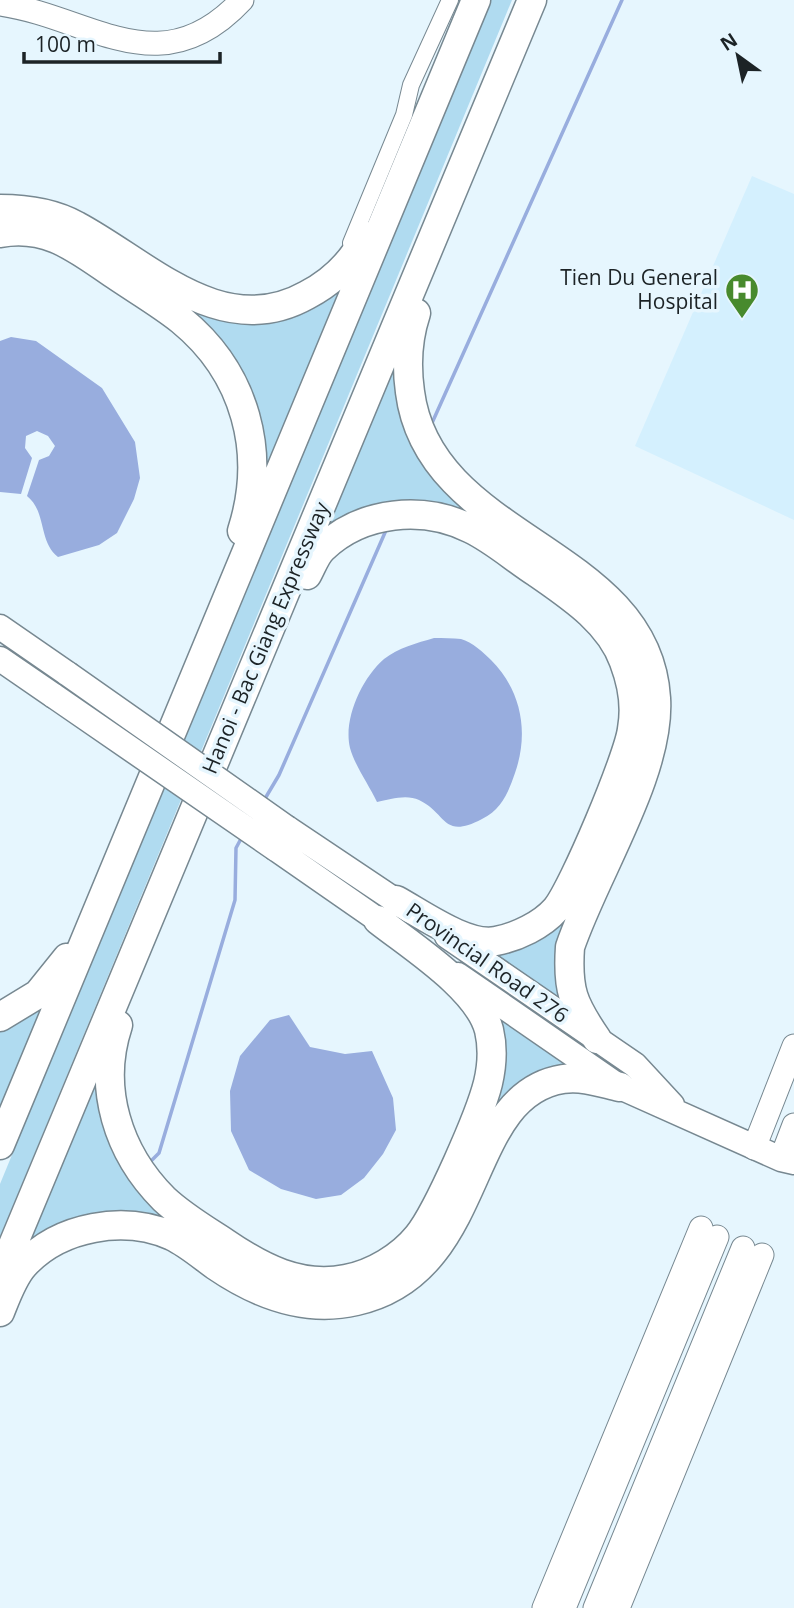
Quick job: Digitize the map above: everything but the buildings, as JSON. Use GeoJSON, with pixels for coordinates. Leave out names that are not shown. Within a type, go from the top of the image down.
{"type":"FeatureCollection","features":[{"type":"Feature","properties":{"kind":"highway"},"geometry":{"type":"LineString","coordinates":[[0,209],[44,213],[76,225],[193,299],[226,308],[264,311],[294,303],[324,286],[348,263],[365,239],[376,214],[415,148],[434,72],[464,0]]}},
{"type":"Feature","properties":{"kind":"highway"},"geometry":{"type":"LineString","coordinates":[[0,1145],[476,0]]}},
{"type":"Feature","properties":{"kind":"highway","name":"Hanoi - Bac Giang Expressway"},"geometry":{"type":"LineString","coordinates":[[0,1276],[532,0]]}},
{"type":"Feature","properties":{"kind":"highway"},"geometry":{"type":"LineString","coordinates":[[494,95],[480,158],[408,336],[408,374],[412,406],[422,439],[440,465],[462,490],[486,510],[608,598],[643,646],[653,674],[656,733],[647,765],[570,947],[568,979],[574,1005],[597,1039]]}},
{"type":"Feature","properties":{"kind":"highway"},"geometry":{"type":"LineString","coordinates":[[0,233],[32,230],[60,240],[181,320],[201,339],[223,368],[242,403],[252,437],[250,505],[188,696]]}},
{"type":"Feature","properties":{"kind":"highway"},"geometry":{"type":"LineString","coordinates":[[236,706],[287,620],[304,579],[322,549],[351,528],[381,517],[415,514],[443,518],[472,529],[592,614],[623,658],[631,681],[632,730],[609,794],[556,908],[540,922],[516,935],[495,942],[473,942],[387,910]]}},
{"type":"Feature","properties":{"kind":"highway"},"geometry":{"type":"LineString","coordinates":[[0,1017],[38,994],[65,962],[132,827]]}},
{"type":"Feature","properties":{"kind":"highway"},"geometry":{"type":"LineString","coordinates":[[165,879],[109,1051],[108,1077],[121,1136],[133,1161],[173,1206],[255,1263],[301,1280],[325,1282],[350,1278],[398,1255],[418,1237],[432,1214],[487,1085],[492,1059],[489,1029],[471,999],[387,910]]}},
{"type":"Feature","properties":{"kind":"highway"},"geometry":{"type":"LineString","coordinates":[[0,1312],[23,1266],[50,1244],[81,1231],[114,1225],[147,1228],[173,1237],[241,1283],[294,1303],[355,1301],[385,1291],[411,1274],[434,1254],[453,1226],[499,1124],[516,1102],[538,1087],[562,1079],[584,1078],[620,1087]]}},
{"type":"Feature","properties":{"kind":"main road"},"geometry":{"type":"LineString","coordinates":[[0,627],[68,674],[282,838]]}},
{"type":"Feature","properties":{"kind":"main road"},"geometry":{"type":"LineString","coordinates":[[0,659],[54,696],[282,838]]}},
{"type":"Feature","properties":{"kind":"main road","name":"Provincial Road 276"},"geometry":{"type":"LineString","coordinates":[[282,838],[387,910],[620,1087],[790,1162]]}},
{"type":"Feature","properties":{"kind":"main road","name":"Provincial Road 276"},"geometry":{"type":"LineString","coordinates":[[387,910],[635,1065],[677,1110]]}},
{"type":"Feature","properties":{"kind":"street"},"geometry":{"type":"LineString","coordinates":[[0,4],[28,9],[103,37],[148,44],[174,41],[199,32],[223,19],[242,0]]}},
{"type":"Feature","properties":{"kind":"street"},"geometry":{"type":"LineString","coordinates":[[0,200],[13,199],[67,211],[218,298],[256,303],[297,292],[317,282],[345,253],[358,231],[404,115],[411,85],[450,0]]}},
{"type":"Feature","properties":{"kind":"street"},"geometry":{"type":"LineString","coordinates":[[754,1148],[794,1046]]}},
{"type":"Feature","properties":{"kind":"street"},"geometry":{"type":"LineString","coordinates":[[790,1162],[794,1125]]}},
{"type":"Feature","properties":{"kind":"street"},"geometry":{"type":"LineString","coordinates":[[564,1608],[645,1390],[709,1232]]}},
{"type":"Feature","properties":{"kind":"street"},"geometry":{"type":"LineString","coordinates":[[618,1608],[689,1409],[753,1251]]}},
{"type":"Feature","properties":{"kind":"street"},"geometry":{"type":"LineString","coordinates":[[645,1390],[689,1409]]}},
{"type":"Feature","properties":{"kind":"street"},"geometry":{"type":"LineString","coordinates":[[544,1608],[645,1390]]}},
{"type":"Feature","properties":{"kind":"street"},"geometry":{"type":"LineString","coordinates":[[595,1608],[689,1409]]}},
{"type":"Feature","properties":{"kind":"shaded area"},"geometry":{"type":"Polygon","coordinates":[[[488,0],[512,0],[0,1237],[0,1184],[488,0]]]}},
{"type":"Feature","properties":{"kind":"shaded area","name":"Tien Du General Hospital"},"geometry":{"type":"Polygon","coordinates":[[[752,176],[794,194],[794,520],[635,446],[752,176]]]}},
{"type":"Feature","properties":{"kind":"shaded area"},"geometry":{"type":"Polygon","coordinates":[[[353,280],[264,493],[261,468],[187,310],[234,320],[275,320],[314,308],[353,280]]]}},
{"type":"Feature","properties":{"kind":"shaded area"},"geometry":{"type":"Polygon","coordinates":[[[401,332],[397,375],[482,519],[418,500],[376,506],[314,545],[401,332]]]}},
{"type":"Feature","properties":{"kind":"shaded area"},"geometry":{"type":"Polygon","coordinates":[[[11,337],[36,341],[102,388],[135,442],[140,478],[134,499],[117,533],[99,545],[58,557],[48,543],[37,510],[27,496],[39,460],[49,456],[55,446],[48,436],[37,431],[26,436],[25,448],[32,458],[21,494],[0,492],[0,341],[11,337]]]}},
{"type":"Feature","properties":{"kind":"shaded area"},"geometry":{"type":"Polygon","coordinates":[[[434,638],[461,639],[485,654],[510,685],[520,713],[522,728],[519,758],[507,794],[489,815],[459,827],[452,826],[428,805],[414,798],[377,802],[350,748],[349,725],[352,712],[368,677],[389,655],[434,638]]]}},
{"type":"Feature","properties":{"kind":"shaded area"},"geometry":{"type":"Polygon","coordinates":[[[581,889],[564,1008],[474,951],[581,889]]]}},
{"type":"Feature","properties":{"kind":"shaded area"},"geometry":{"type":"Polygon","coordinates":[[[55,987],[0,1119],[0,1025],[55,987]]]}},
{"type":"Feature","properties":{"kind":"shaded area"},"geometry":{"type":"Polygon","coordinates":[[[489,1005],[577,1066],[487,1124],[489,1005]]]}},
{"type":"Feature","properties":{"kind":"shaded area"},"geometry":{"type":"Polygon","coordinates":[[[289,1015],[310,1047],[345,1054],[372,1051],[393,1098],[396,1130],[383,1154],[364,1178],[341,1195],[316,1199],[281,1189],[249,1170],[231,1131],[230,1091],[240,1056],[270,1020],[289,1015]]]}},
{"type":"Feature","properties":{"kind":"shaded area"},"geometry":{"type":"Polygon","coordinates":[[[99,1068],[182,1229],[149,1219],[12,1259],[99,1068]]]}},
{"type":"Feature","properties":{"kind":"waterway"},"geometry":{"type":"LineString","coordinates":[[432,423],[622,0]]}},
{"type":"Feature","properties":{"kind":"waterway"},"geometry":{"type":"LineString","coordinates":[[263,802],[279,775],[387,528]]}},
{"type":"Feature","properties":{"kind":"waterway"},"geometry":{"type":"LineString","coordinates":[[148,1164],[159,1153],[235,900],[236,848],[243,835]]}},
{"type":"Feature","properties":{"kind":"place","name":"Tien Du General Hospital"},"geometry":{"type":"Point","coordinates":[742,320]}}]}
